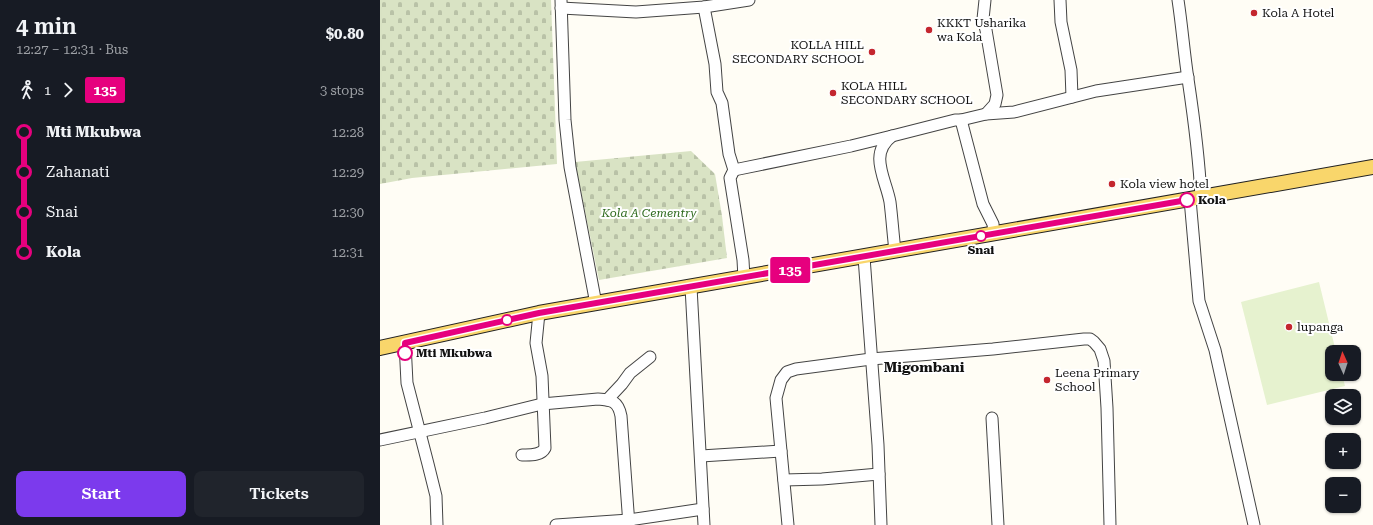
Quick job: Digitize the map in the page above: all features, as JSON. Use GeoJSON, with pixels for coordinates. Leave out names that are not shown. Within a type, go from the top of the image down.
{"type":"FeatureCollection","features":[{"type":"Feature","properties":{"kind":"main road"},"geometry":{"type":"LineString","coordinates":[[380,348],[539,313],[1373,167]]}},
{"type":"Feature","properties":{"kind":"street"},"geometry":{"type":"LineString","coordinates":[[596,304],[570,167],[566,120],[561,4],[623,12],[668,10],[697,5],[749,0]]}},
{"type":"Feature","properties":{"kind":"street"},"geometry":{"type":"LineString","coordinates":[[985,0],[983,19],[997,95],[995,104],[986,114]]}},
{"type":"Feature","properties":{"kind":"street"},"geometry":{"type":"LineString","coordinates":[[1060,0],[1061,22],[1071,70],[1072,97]]}},
{"type":"Feature","properties":{"kind":"street"},"geometry":{"type":"LineString","coordinates":[[1178,0],[1197,140],[1196,198],[1199,301],[1215,350],[1254,525]]}},
{"type":"Feature","properties":{"kind":"street"},"geometry":{"type":"LineString","coordinates":[[697,5],[715,64],[717,92],[722,103],[734,170],[730,178],[743,260],[744,278]]}},
{"type":"Feature","properties":{"kind":"street"},"geometry":{"type":"LineString","coordinates":[[734,170],[851,146],[955,120],[986,114],[1014,112],[1096,91],[1188,78]]}},
{"type":"Feature","properties":{"kind":"street"},"geometry":{"type":"LineString","coordinates":[[961,120],[983,204],[993,224],[994,234]]}},
{"type":"Feature","properties":{"kind":"street"},"geometry":{"type":"LineString","coordinates":[[892,136],[886,141],[882,148],[880,168],[889,200],[895,251]]}},
{"type":"Feature","properties":{"kind":"street"},"geometry":{"type":"LineString","coordinates":[[864,257],[879,474],[881,525]]}},
{"type":"Feature","properties":{"kind":"street"},"geometry":{"type":"LineString","coordinates":[[691,287],[704,525]]}},
{"type":"Feature","properties":{"kind":"street"},"geometry":{"type":"LineString","coordinates":[[522,455],[533,455],[543,451],[545,448],[542,376],[536,343],[539,313]]}},
{"type":"Feature","properties":{"kind":"street"},"geometry":{"type":"LineString","coordinates":[[788,525],[776,398],[781,380],[787,372],[796,369],[871,359],[993,350],[1084,339],[1092,340],[1100,349],[1104,361],[1107,408],[1110,525]]}},
{"type":"Feature","properties":{"kind":"street"},"geometry":{"type":"LineString","coordinates":[[405,343],[407,383],[436,496],[437,525]]}},
{"type":"Feature","properties":{"kind":"street"},"geometry":{"type":"LineString","coordinates":[[607,400],[630,373],[650,357]]}},
{"type":"Feature","properties":{"kind":"street"},"geometry":{"type":"LineString","coordinates":[[380,440],[542,404],[607,400],[614,402],[619,408],[620,412],[629,522]]}},
{"type":"Feature","properties":{"kind":"street"},"geometry":{"type":"LineString","coordinates":[[992,418],[998,525]]}},
{"type":"Feature","properties":{"kind":"street"},"geometry":{"type":"LineString","coordinates":[[701,456],[781,450]]}},
{"type":"Feature","properties":{"kind":"street"},"geometry":{"type":"LineString","coordinates":[[784,480],[822,479],[879,474]]}},
{"type":"Feature","properties":{"kind":"street"},"geometry":{"type":"LineString","coordinates":[[556,525],[629,522],[703,509]]}},
{"type":"Feature","properties":{"kind":"green space"},"geometry":{"type":"Polygon","coordinates":[[[380,0],[551,0],[557,164],[412,178],[380,184],[380,0]]]}},
{"type":"Feature","properties":{"kind":"green space","name":"Kola A Cementry"},"geometry":{"type":"Polygon","coordinates":[[[691,151],[715,174],[727,258],[599,280],[575,162],[691,151]]]}},
{"type":"Feature","properties":{"kind":"green space","name":"lupanga"},"geometry":{"type":"Polygon","coordinates":[[[1319,282],[1334,345],[1325,345],[1325,381],[1344,381],[1345,386],[1325,389],[1325,391],[1267,405],[1241,302],[1319,282]]]}},
{"type":"Feature","properties":{"kind":"bus line","name":"135"},"geometry":{"type":"LineString","coordinates":[[405,353],[405,343],[539,313],[1187,200]]}},
{"type":"Feature","properties":{"kind":"place","name":"Kola A Hotel"},"geometry":{"type":"Point","coordinates":[1254,13]}},
{"type":"Feature","properties":{"kind":"place","name":"KKKT Usharika wa Kola"},"geometry":{"type":"Point","coordinates":[929,30]}},
{"type":"Feature","properties":{"kind":"place","name":"KOLLA HILL SECONDARY SCHOOL"},"geometry":{"type":"Point","coordinates":[872,52]}},
{"type":"Feature","properties":{"kind":"place","name":"KOLA HILL SECONDARY SCHOOL"},"geometry":{"type":"Point","coordinates":[833,93]}},
{"type":"Feature","properties":{"kind":"place","name":"Kola view hotel"},"geometry":{"type":"Point","coordinates":[1112,184]}},
{"type":"Feature","properties":{"kind":"place","name":"Kola"},"geometry":{"type":"Point","coordinates":[1187,200]}},
{"type":"Feature","properties":{"kind":"place","name":"Snai"},"geometry":{"type":"Point","coordinates":[981,236]}},
{"type":"Feature","properties":{"kind":"place","name":"lupanga"},"geometry":{"type":"Point","coordinates":[1289,327]}},
{"type":"Feature","properties":{"kind":"place","name":"Mti Mkubwa"},"geometry":{"type":"Point","coordinates":[405,353]}},
{"type":"Feature","properties":{"kind":"place","name":"Leena Primary School"},"geometry":{"type":"Point","coordinates":[1047,380]}},
{"type":"Feature","properties":{"kind":"district","name":"Migombani"},"geometry":{"type":"Point","coordinates":[924,367]}}]}
